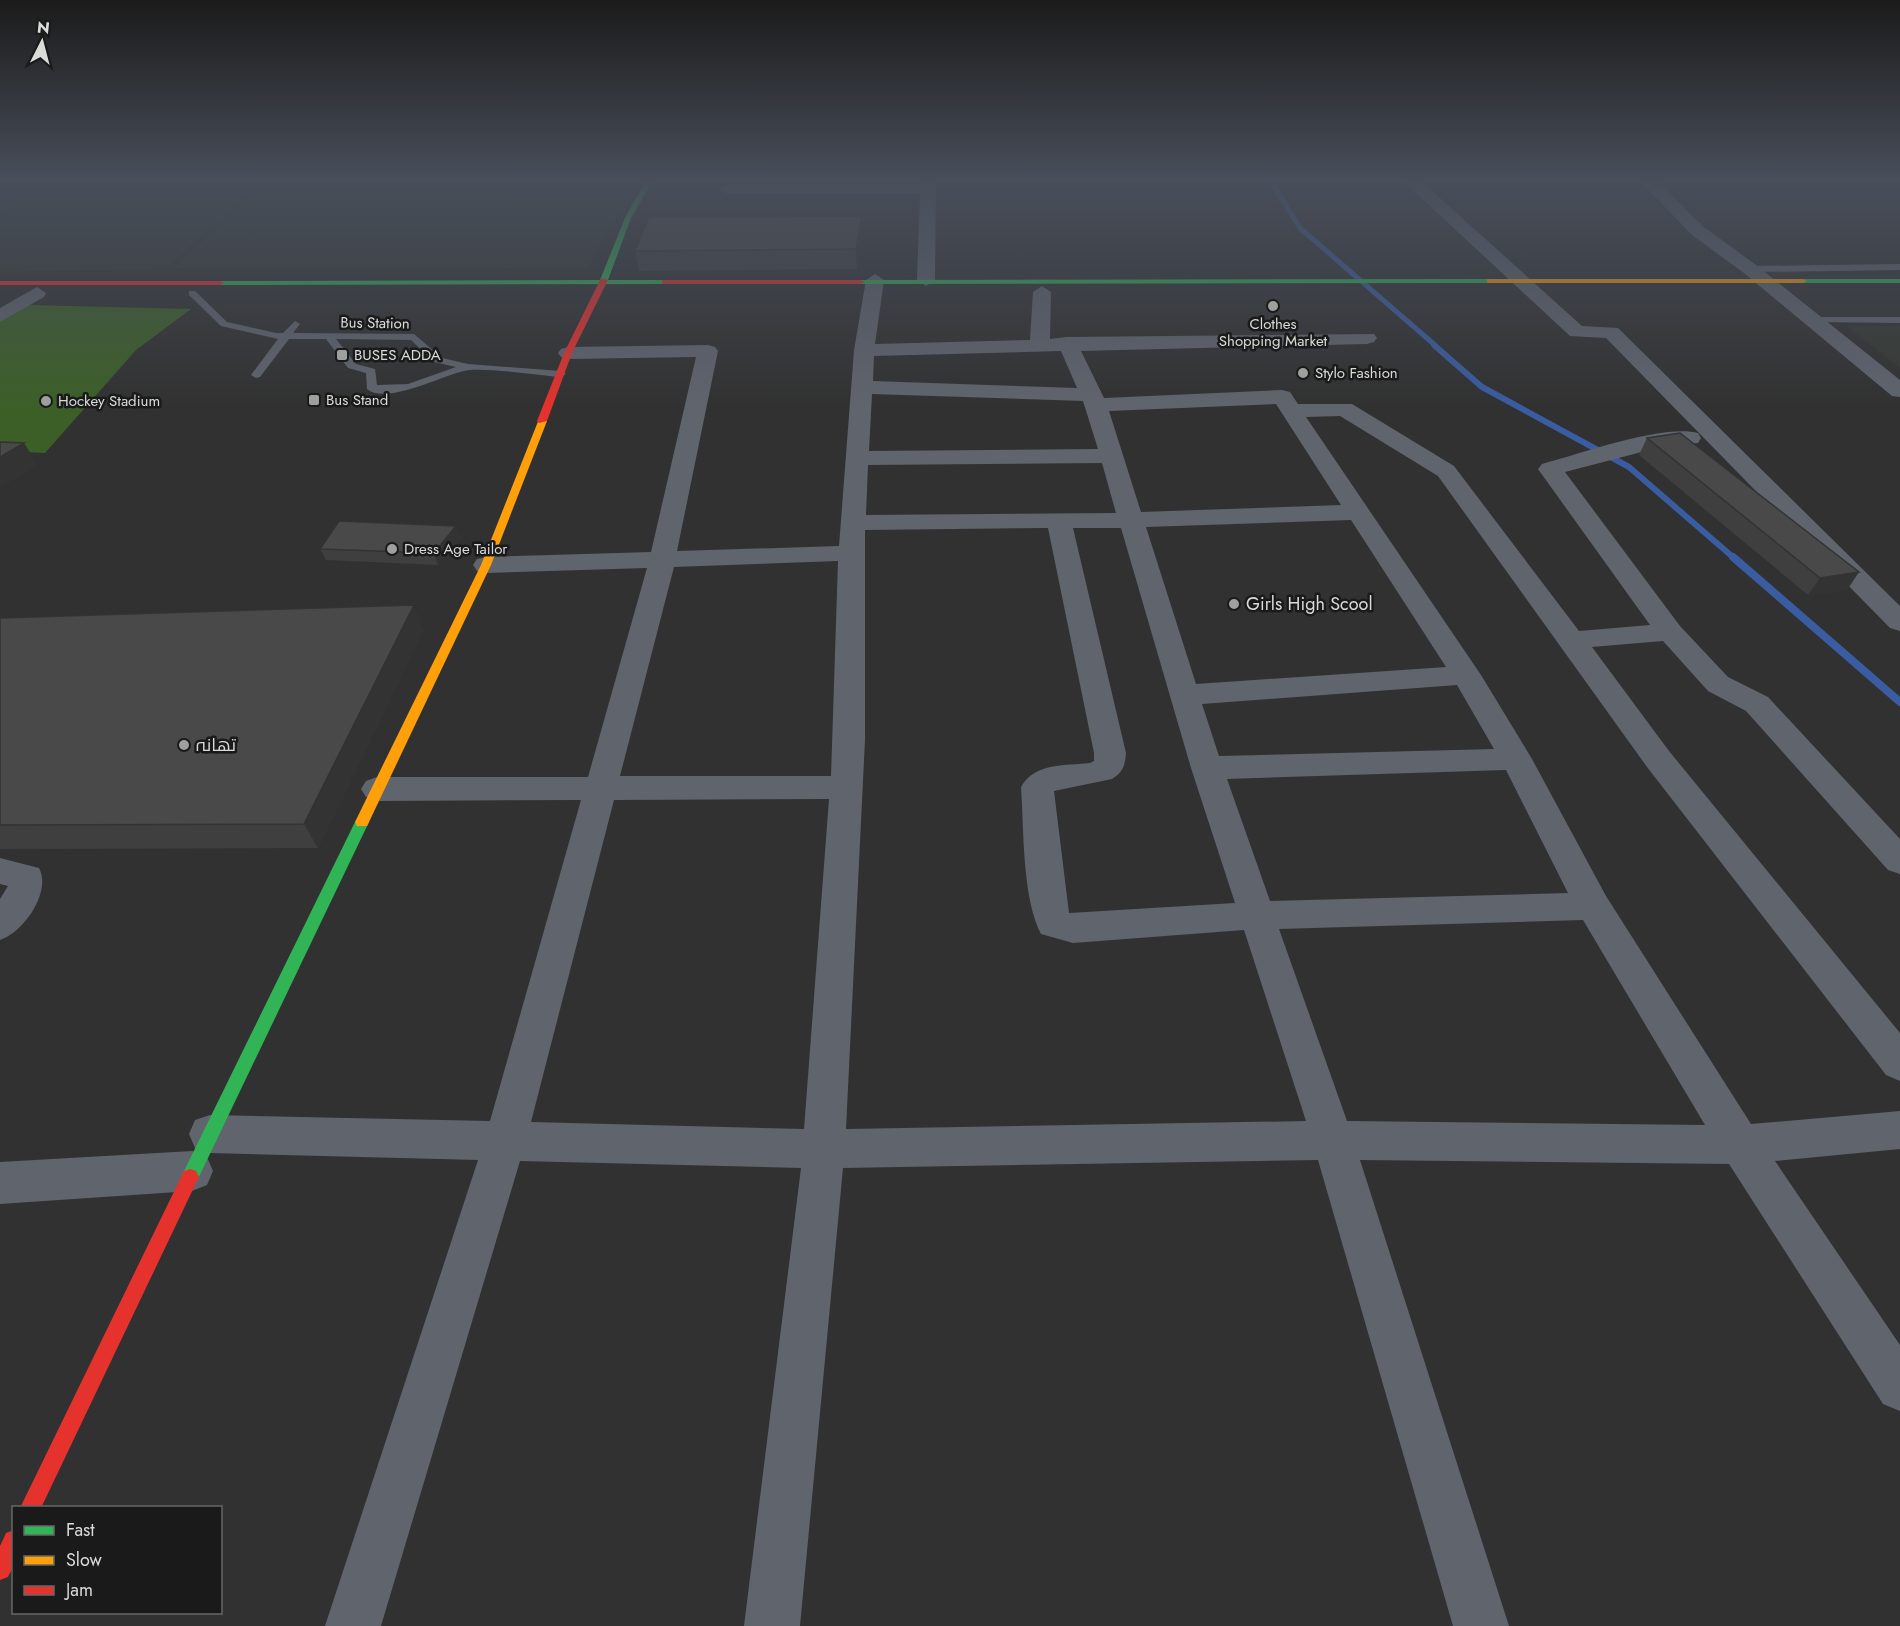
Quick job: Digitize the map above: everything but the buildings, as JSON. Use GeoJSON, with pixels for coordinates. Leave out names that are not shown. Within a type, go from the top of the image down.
{"type":"FeatureCollection","features":[{"type":"Feature","properties":{"kind":"main road"},"geometry":{"type":"LineString","coordinates":[[31,1506],[486,565],[568,353],[598,294],[613,256]]}},
{"type":"Feature","properties":{"kind":"main road"},"geometry":{"type":"LineString","coordinates":[[0,283],[604,280],[1042,292],[1225,288],[1464,288],[1763,280],[1900,280]]}},
{"type":"Feature","properties":{"kind":"main road"},"geometry":{"type":"LineString","coordinates":[[0,293],[598,294],[874,286],[926,280],[1225,288]]}},
{"type":"Feature","properties":{"kind":"main road"},"geometry":{"type":"LineString","coordinates":[[1763,280],[1900,291]]}},
{"type":"Feature","properties":{"kind":"main road"},"geometry":{"type":"LineString","coordinates":[[0,1569],[12,1545]]}},
{"type":"Feature","properties":{"kind":"street"},"geometry":{"type":"LineString","coordinates":[[926,280],[927,256]]}},
{"type":"Feature","properties":{"kind":"street"},"geometry":{"type":"LineString","coordinates":[[1495,256],[1577,332],[1611,332],[1900,622]]}},
{"type":"Feature","properties":{"kind":"street"},"geometry":{"type":"LineString","coordinates":[[1731,256],[1900,391]]}},
{"type":"Feature","properties":{"kind":"street"},"geometry":{"type":"LineString","coordinates":[[772,1626],[824,1149],[846,787],[852,538],[864,350],[874,286]]}},
{"type":"Feature","properties":{"kind":"street"},"geometry":{"type":"LineString","coordinates":[[1042,292],[1053,344],[1093,400],[1207,768],[1333,1140],[1481,1626]]}},
{"type":"Feature","properties":{"kind":"street"},"geometry":{"type":"LineString","coordinates":[[0,316],[37,293]]}},
{"type":"Feature","properties":{"kind":"street"},"geometry":{"type":"LineString","coordinates":[[864,350],[1367,338]]}},
{"type":"Feature","properties":{"kind":"street"},"geometry":{"type":"LineString","coordinates":[[353,1626],[505,1142],[663,557],[708,351],[568,353]]}},
{"type":"Feature","properties":{"kind":"street"},"geometry":{"type":"LineString","coordinates":[[862,387],[1093,400],[1282,397],[1466,675],[1516,759],[1593,906],[1740,1145],[1900,1387]]}},
{"type":"Feature","properties":{"kind":"street"},"geometry":{"type":"LineString","coordinates":[[1292,411],[1344,409],[1446,471],[1658,759],[1900,1063]]}},
{"type":"Feature","properties":{"kind":"street"},"geometry":{"type":"LineString","coordinates":[[1716,437],[1656,441],[1550,469],[1670,632],[1718,684],[1757,704],[1900,861]]}},
{"type":"Feature","properties":{"kind":"street"},"geometry":{"type":"LineString","coordinates":[[857,458],[1110,456]]}},
{"type":"Feature","properties":{"kind":"street"},"geometry":{"type":"LineString","coordinates":[[486,565],[663,557],[1059,520],[1129,520],[1357,512]]}},
{"type":"Feature","properties":{"kind":"street"},"geometry":{"type":"LineString","coordinates":[[1059,520],[1110,753],[1109,766],[1100,774],[1057,776],[1043,781],[1037,787],[1048,905],[1054,924],[1073,929],[1258,915],[1593,906]]}},
{"type":"Feature","properties":{"kind":"street"},"geometry":{"type":"LineString","coordinates":[[1572,640],[1670,632]]}},
{"type":"Feature","properties":{"kind":"street"},"geometry":{"type":"LineString","coordinates":[[1186,695],[1466,675]]}},
{"type":"Feature","properties":{"kind":"street"},"geometry":{"type":"LineString","coordinates":[[1207,768],[1516,759]]}},
{"type":"Feature","properties":{"kind":"street"},"geometry":{"type":"LineString","coordinates":[[377,789],[846,787]]}},
{"type":"Feature","properties":{"kind":"street"},"geometry":{"type":"LineString","coordinates":[[0,871],[27,876],[24,894],[0,927]]}},
{"type":"Feature","properties":{"kind":"street"},"geometry":{"type":"LineString","coordinates":[[0,1183],[201,1153],[505,1142],[824,1149],[1333,1140],[1740,1145],[1900,1130]]}},
{"type":"Feature","properties":{"kind":"lane"},"geometry":{"type":"LineString","coordinates":[[1763,280],[1900,267]]}},
{"type":"Feature","properties":{"kind":"lane","name":"Bus Station"},"geometry":{"type":"LineString","coordinates":[[192,293],[224,324],[283,337],[414,337],[438,360],[468,367],[561,374]]}},
{"type":"Feature","properties":{"kind":"lane"},"geometry":{"type":"LineString","coordinates":[[1814,320],[1900,320]]}},
{"type":"Feature","properties":{"kind":"lane"},"geometry":{"type":"LineString","coordinates":[[255,375],[295,324]]}},
{"type":"Feature","properties":{"kind":"lane"},"geometry":{"type":"LineString","coordinates":[[330,338],[352,366],[371,372],[372,389],[409,387],[468,367]]}},
{"type":"Feature","properties":{"kind":"shaded area"},"geometry":{"type":"Polygon","coordinates":[[[0,256],[180,256],[166,269],[0,272],[0,256]]]}},
{"type":"Feature","properties":{"kind":"shaded area"},"geometry":{"type":"Polygon","coordinates":[[[186,256],[595,256],[588,268],[173,268],[186,256]]]}},
{"type":"Feature","properties":{"kind":"shaded area"},"geometry":{"type":"Polygon","coordinates":[[[1847,326],[1900,326],[1900,368],[1847,326]]]}},
{"type":"Feature","properties":{"kind":"green space","name":"Hockey Stadium"},"geometry":{"type":"Polygon","coordinates":[[[28,305],[191,309],[136,350],[45,453],[0,451],[0,322],[28,305]]]}},
{"type":"Feature","properties":{"kind":"waterway"},"geometry":{"type":"LineString","coordinates":[[1332,256],[1436,346]]}},
{"type":"Feature","properties":{"kind":"waterway"},"geometry":{"type":"LineString","coordinates":[[1434,345],[1482,387],[1629,467],[1734,558]]}},
{"type":"Feature","properties":{"kind":"waterway"},"geometry":{"type":"LineString","coordinates":[[1733,557],[1900,702]]}},
{"type":"Feature","properties":{"kind":"traffic: fast"},"geometry":{"type":"LineString","coordinates":[[604,280],[613,256]]}},
{"type":"Feature","properties":{"kind":"traffic: fast"},"geometry":{"type":"LineString","coordinates":[[861,282],[1490,281]]}},
{"type":"Feature","properties":{"kind":"traffic: fast"},"geometry":{"type":"LineString","coordinates":[[1803,281],[1900,281]]}},
{"type":"Feature","properties":{"kind":"traffic: fast"},"geometry":{"type":"LineString","coordinates":[[220,283],[665,282]]}},
{"type":"Feature","properties":{"kind":"traffic: fast"},"geometry":{"type":"LineString","coordinates":[[190,1177],[362,822]]}},
{"type":"Feature","properties":{"kind":"traffic: slow"},"geometry":{"type":"LineString","coordinates":[[1490,281],[1803,281]]}},
{"type":"Feature","properties":{"kind":"traffic: slow"},"geometry":{"type":"LineString","coordinates":[[362,822],[486,565],[542,421]]}},
{"type":"Feature","properties":{"kind":"traffic: jam"},"geometry":{"type":"LineString","coordinates":[[542,421],[568,353],[604,280]]}},
{"type":"Feature","properties":{"kind":"traffic: jam"},"geometry":{"type":"LineString","coordinates":[[665,282],[861,282]]}},
{"type":"Feature","properties":{"kind":"traffic: jam"},"geometry":{"type":"LineString","coordinates":[[0,283],[220,283]]}},
{"type":"Feature","properties":{"kind":"traffic: jam"},"geometry":{"type":"LineString","coordinates":[[31,1506],[190,1177]]}},
{"type":"Feature","properties":{"kind":"traffic: jam"},"geometry":{"type":"LineString","coordinates":[[0,1569],[12,1545]]}},
{"type":"Feature","properties":{"kind":"place","name":"Clothes Shopping Market"},"geometry":{"type":"Point","coordinates":[1273,306]}},
{"type":"Feature","properties":{"kind":"place","name":"BUSES ADDA"},"geometry":{"type":"Point","coordinates":[342,355]}},
{"type":"Feature","properties":{"kind":"place","name":"Stylo Fashion"},"geometry":{"type":"Point","coordinates":[1303,373]}},
{"type":"Feature","properties":{"kind":"place","name":"Bus Stand"},"geometry":{"type":"Point","coordinates":[314,400]}},
{"type":"Feature","properties":{"kind":"place","name":"Hockey Stadium"},"geometry":{"type":"Point","coordinates":[46,401]}},
{"type":"Feature","properties":{"kind":"place","name":"Dress Age Tailor"},"geometry":{"type":"Point","coordinates":[392,549]}},
{"type":"Feature","properties":{"kind":"place","name":"Girls High Scool"},"geometry":{"type":"Point","coordinates":[1234,604]}},
{"type":"Feature","properties":{"kind":"place","name":"تھانہ"},"geometry":{"type":"Point","coordinates":[184,745]}}]}
